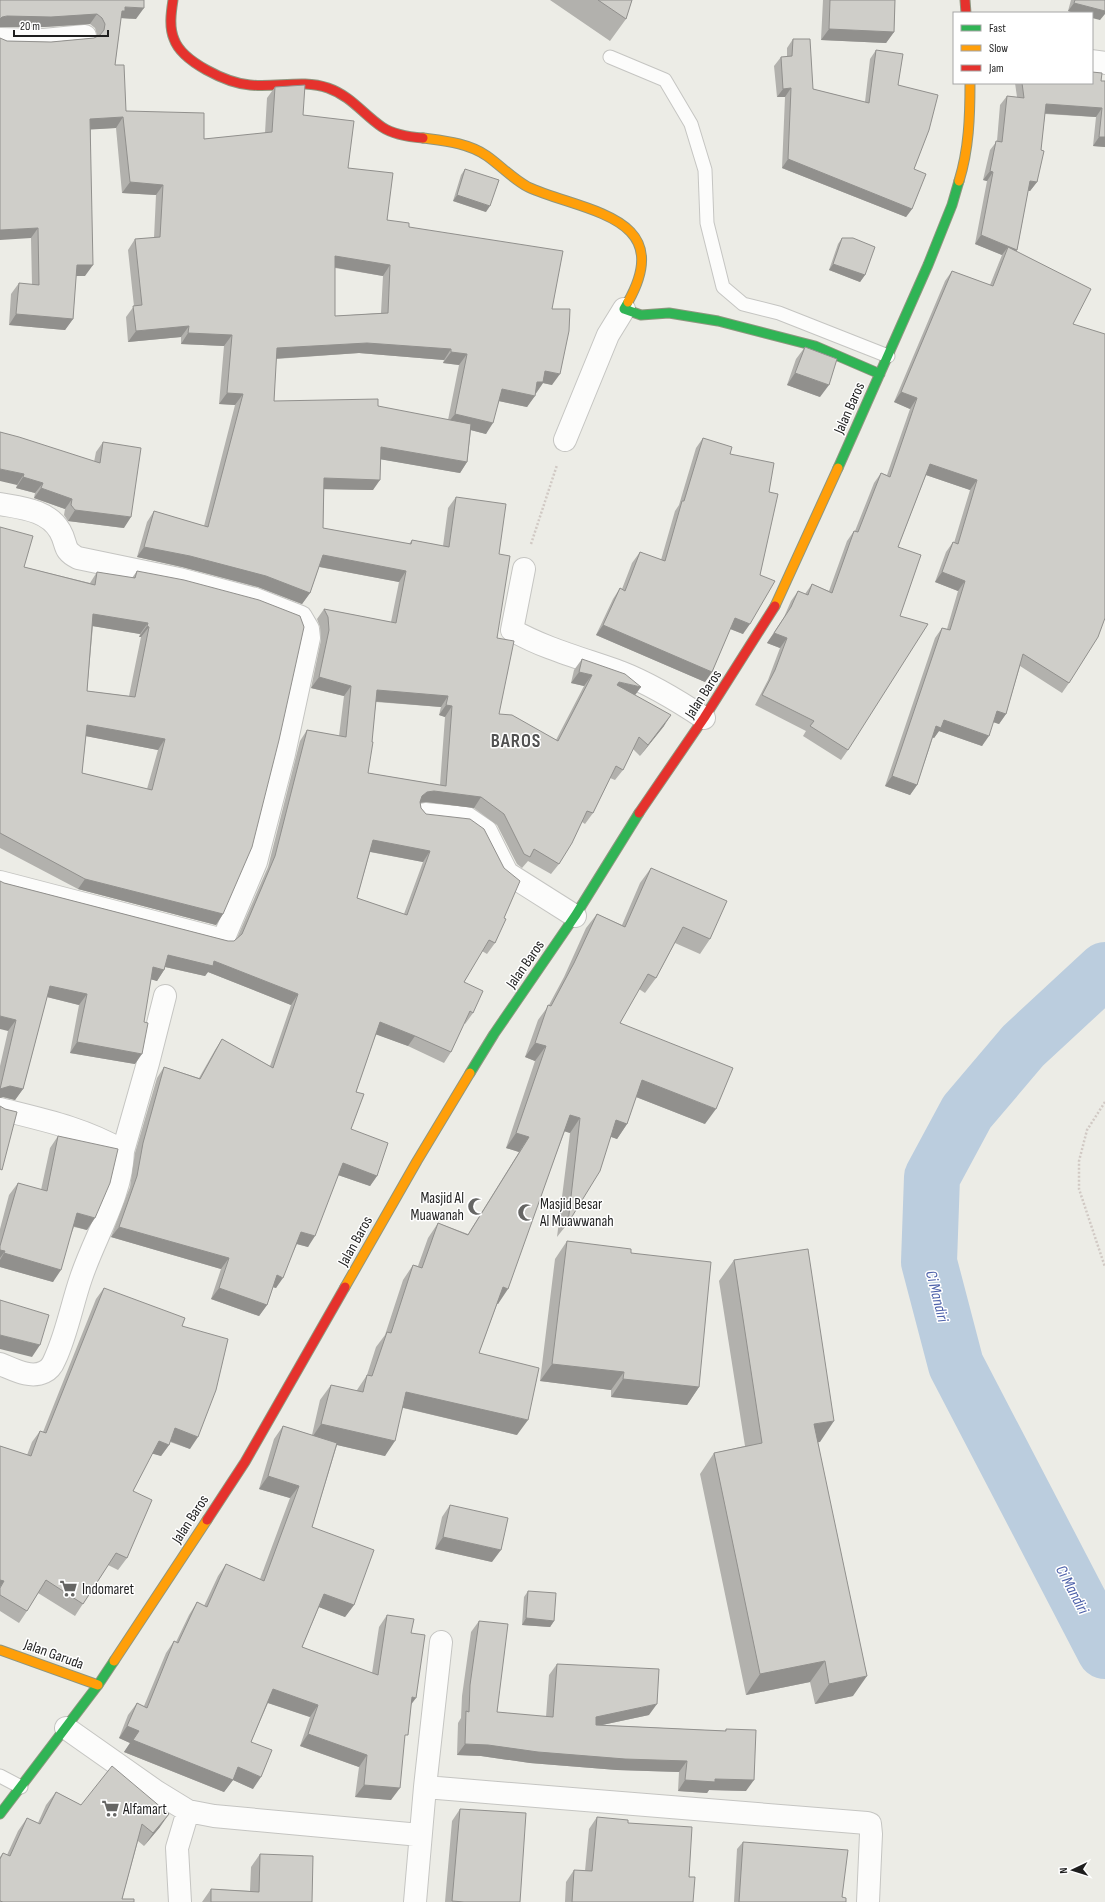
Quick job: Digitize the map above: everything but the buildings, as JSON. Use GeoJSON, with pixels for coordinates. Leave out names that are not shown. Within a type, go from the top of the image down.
{"type":"FeatureCollection","features":[{"type":"Feature","properties":{"kind":"main road"},"geometry":{"type":"LineString","coordinates":[[173,0],[172,27],[176,44],[182,53],[219,75],[249,85],[311,83],[336,91],[358,105],[382,128],[392,132],[451,142],[474,149],[492,160],[520,182],[547,195],[605,214],[620,222],[627,227],[638,240],[642,259],[642,270],[637,284],[624,309],[641,315],[669,313],[718,321],[808,344],[880,374]]}},
{"type":"Feature","properties":{"kind":"main road"},"geometry":{"type":"LineString","coordinates":[[965,0],[966,12]]}},
{"type":"Feature","properties":{"kind":"main road","name":"Jalan Baros"},"geometry":{"type":"LineString","coordinates":[[0,1814],[98,1685],[245,1462],[417,1161],[494,1034],[575,916],[649,797],[704,718],[773,610],[822,507],[928,265],[965,162],[970,113],[970,84]]}},
{"type":"Feature","properties":{"kind":"main road","name":"Jalan Garuda"},"geometry":{"type":"LineString","coordinates":[[0,1650],[98,1685]]}},
{"type":"Feature","properties":{"kind":"street"},"geometry":{"type":"LineString","coordinates":[[0,39],[44,40],[86,36]]}},
{"type":"Feature","properties":{"kind":"street"},"geometry":{"type":"LineString","coordinates":[[1093,61],[1105,63]]}},
{"type":"Feature","properties":{"kind":"street"},"geometry":{"type":"LineString","coordinates":[[565,440],[608,335],[624,309]]}},
{"type":"Feature","properties":{"kind":"street"},"geometry":{"type":"LineString","coordinates":[[0,504],[28,509],[51,520],[62,535],[66,549],[70,554],[78,558],[178,579],[255,599],[301,617],[308,629],[309,638],[284,754],[256,862],[223,940],[0,882]]}},
{"type":"Feature","properties":{"kind":"street"},"geometry":{"type":"LineString","coordinates":[[524,569],[512,630],[527,638],[622,673],[664,692],[704,718]]}},
{"type":"Feature","properties":{"kind":"street"},"geometry":{"type":"LineString","coordinates":[[425,814],[467,818],[486,830],[507,873],[575,916]]}},
{"type":"Feature","properties":{"kind":"street"},"geometry":{"type":"LineString","coordinates":[[0,1364],[26,1373],[34,1374],[45,1372],[51,1366],[64,1337],[82,1276],[114,1196],[123,1162],[123,1151],[165,996]]}},
{"type":"Feature","properties":{"kind":"street"},"geometry":{"type":"LineString","coordinates":[[0,1110],[65,1125],[100,1138],[123,1151]]}},
{"type":"Feature","properties":{"kind":"street"},"geometry":{"type":"LineString","coordinates":[[416,1902],[420,1835],[441,1642]]}},
{"type":"Feature","properties":{"kind":"street"},"geometry":{"type":"LineString","coordinates":[[66,1728],[157,1792],[188,1811],[214,1816],[420,1835]]}},
{"type":"Feature","properties":{"kind":"street"},"geometry":{"type":"LineString","coordinates":[[425,1787],[867,1823],[870,1824],[871,1834],[868,1902]]}},
{"type":"Feature","properties":{"kind":"street"},"geometry":{"type":"LineString","coordinates":[[180,1902],[177,1848],[188,1811]]}},
{"type":"Feature","properties":{"kind":"lane"},"geometry":{"type":"LineString","coordinates":[[610,57],[665,80],[691,124],[705,170],[707,223],[723,287],[743,304],[779,313],[888,356]]}},
{"type":"Feature","properties":{"kind":"lane"},"geometry":{"type":"LineString","coordinates":[[0,1776],[21,1787]]}},
{"type":"Feature","properties":{"kind":"path"},"geometry":{"type":"LineString","coordinates":[[524,569],[565,440]]}},
{"type":"Feature","properties":{"kind":"path"},"geometry":{"type":"LineString","coordinates":[[1105,1102],[1087,1130],[1079,1161],[1079,1189],[1105,1267]]}},
{"type":"Feature","properties":{"kind":"waterway","name":"Ci Mandiri"},"geometry":{"type":"LineString","coordinates":[[1105,970],[1023,1046],[967,1112],[932,1177],[929,1262],[956,1365],[1105,1651]]}},
{"type":"Feature","properties":{"kind":"traffic: fast"},"geometry":{"type":"LineString","coordinates":[[838,468],[928,265],[952,205],[959,181]]}},
{"type":"Feature","properties":{"kind":"traffic: fast"},"geometry":{"type":"LineString","coordinates":[[628,302],[624,309],[641,315],[669,313],[718,321],[815,346],[880,374]]}},
{"type":"Feature","properties":{"kind":"traffic: fast"},"geometry":{"type":"LineString","coordinates":[[470,1073],[494,1034],[575,916],[639,813]]}},
{"type":"Feature","properties":{"kind":"traffic: fast"},"geometry":{"type":"LineString","coordinates":[[0,1814],[98,1685],[114,1661]]}},
{"type":"Feature","properties":{"kind":"traffic: slow"},"geometry":{"type":"LineString","coordinates":[[959,181],[967,145],[970,84]]}},
{"type":"Feature","properties":{"kind":"traffic: slow"},"geometry":{"type":"LineString","coordinates":[[423,138],[456,143],[472,148],[487,156],[528,187],[550,196],[597,211],[617,221],[632,234],[641,251],[640,273],[628,302]]}},
{"type":"Feature","properties":{"kind":"traffic: slow"},"geometry":{"type":"LineString","coordinates":[[775,606],[838,468]]}},
{"type":"Feature","properties":{"kind":"traffic: slow"},"geometry":{"type":"LineString","coordinates":[[345,1287],[417,1161],[470,1073]]}},
{"type":"Feature","properties":{"kind":"traffic: slow"},"geometry":{"type":"LineString","coordinates":[[114,1661],[207,1520]]}},
{"type":"Feature","properties":{"kind":"traffic: slow"},"geometry":{"type":"LineString","coordinates":[[0,1650],[98,1685]]}},
{"type":"Feature","properties":{"kind":"traffic: jam"},"geometry":{"type":"LineString","coordinates":[[173,0],[171,25],[174,39],[186,56],[206,70],[218,76],[250,85],[319,85],[336,91],[387,130],[402,135],[423,138]]}},
{"type":"Feature","properties":{"kind":"traffic: jam"},"geometry":{"type":"LineString","coordinates":[[965,0],[966,12]]}},
{"type":"Feature","properties":{"kind":"traffic: jam"},"geometry":{"type":"LineString","coordinates":[[639,813],[704,718],[775,606]]}},
{"type":"Feature","properties":{"kind":"traffic: jam"},"geometry":{"type":"LineString","coordinates":[[207,1520],[245,1462],[345,1287]]}},
{"type":"Feature","properties":{"kind":"place","name":"Masjid Al Muawanah"},"geometry":{"type":"Point","coordinates":[477,1207]}},
{"type":"Feature","properties":{"kind":"place","name":"Masjid Besar Al Muawwanah"},"geometry":{"type":"Point","coordinates":[527,1213]}},
{"type":"Feature","properties":{"kind":"place","name":"Indomaret"},"geometry":{"type":"Point","coordinates":[69,1589]}},
{"type":"Feature","properties":{"kind":"place","name":"Alfamart"},"geometry":{"type":"Point","coordinates":[110,1809]}},
{"type":"Feature","properties":{"kind":"district","name":"BAROS"},"geometry":{"type":"Point","coordinates":[516,740]}}]}
